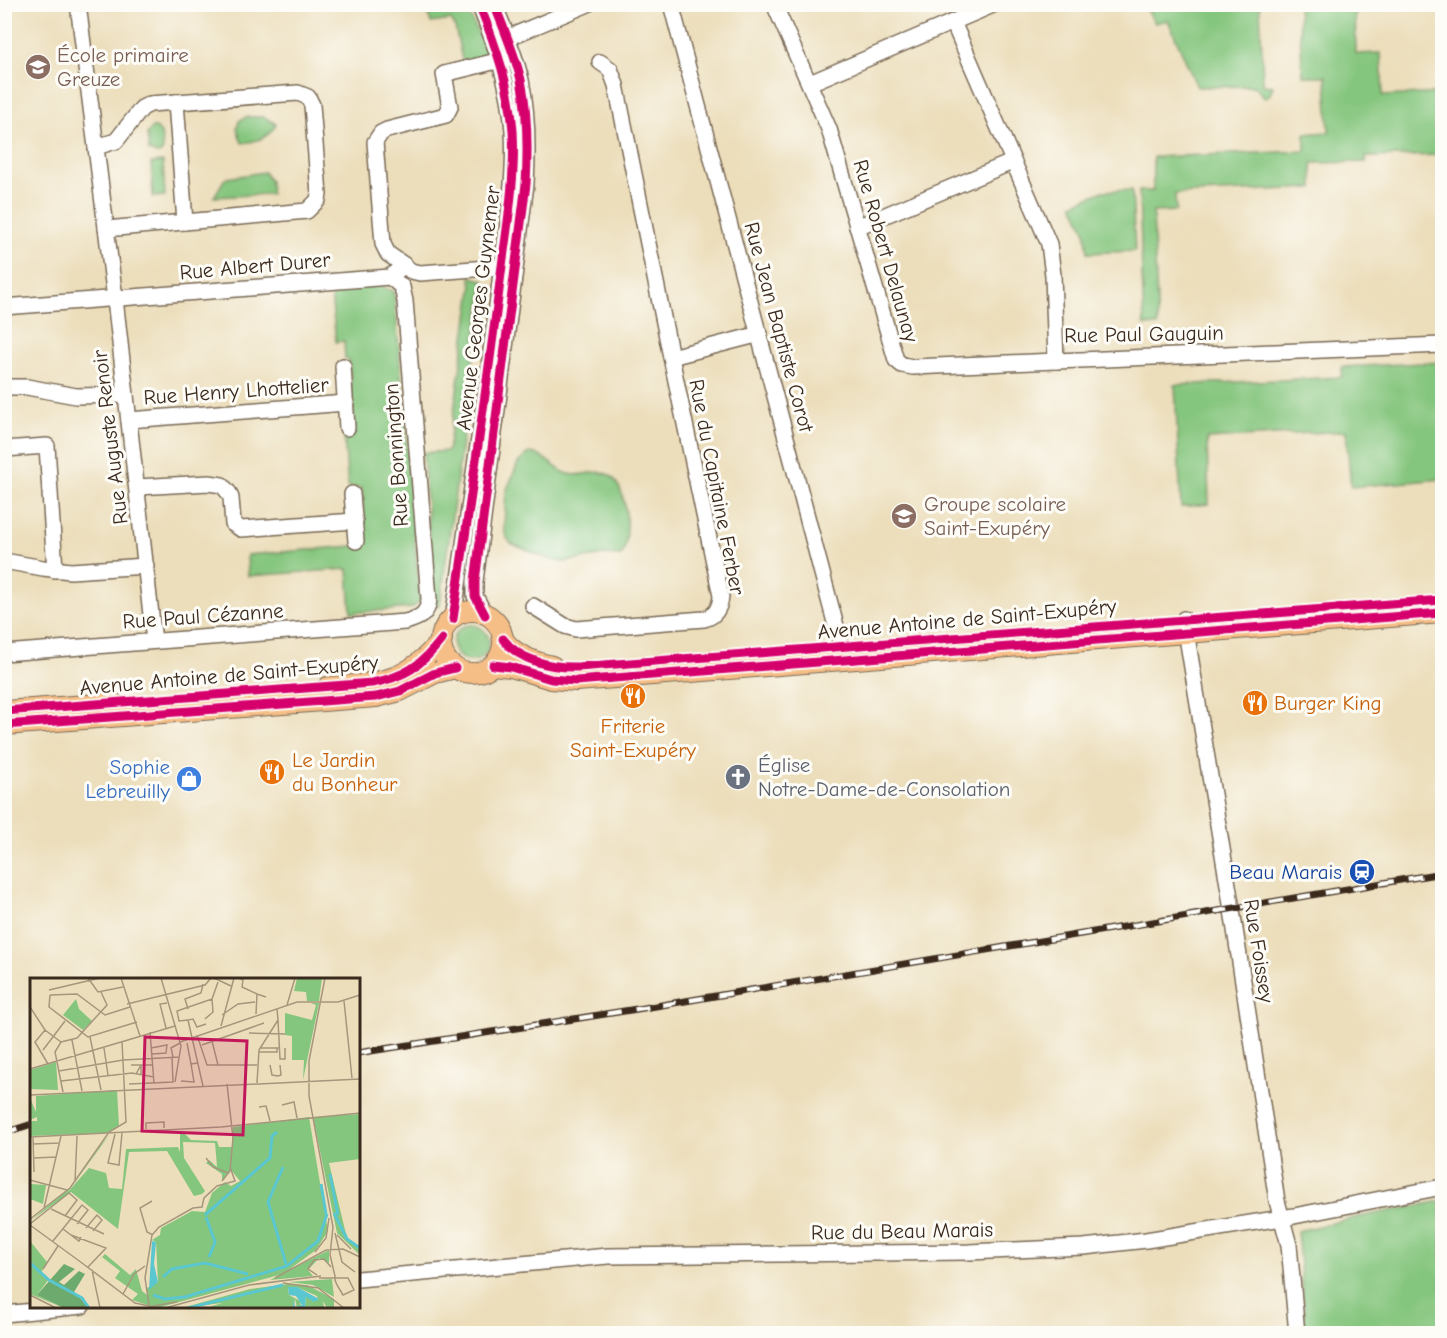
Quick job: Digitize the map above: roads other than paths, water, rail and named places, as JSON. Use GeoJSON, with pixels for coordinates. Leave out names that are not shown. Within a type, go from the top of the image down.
{"type":"FeatureCollection","features":[{"type":"Feature","properties":{"kind":"main road","name":"Avenue Antoine de Saint-Exupéry"},"geometry":{"type":"LineString","coordinates":[[493,665],[511,667],[551,679],[576,681],[844,653],[1185,626],[1443,600]]}},
{"type":"Feature","properties":{"kind":"main road"},"geometry":{"type":"LineString","coordinates":[[471,612],[485,615],[497,625],[503,639],[501,653],[493,665],[484,671],[474,673],[455,668],[442,648],[445,628],[453,619],[471,612]]}},
{"type":"Feature","properties":{"kind":"main road","name":"Avenue Antoine de Saint-Exupéry"},"geometry":{"type":"LineString","coordinates":[[1185,626],[1443,613]]}},
{"type":"Feature","properties":{"kind":"main road","name":"Avenue Antoine de Saint-Exupéry"},"geometry":{"type":"LineString","coordinates":[[4,711],[372,683],[393,679],[415,667],[442,639]]}},
{"type":"Feature","properties":{"kind":"main road","name":"Avenue Antoine de Saint-Exupéry"},"geometry":{"type":"LineString","coordinates":[[503,639],[506,644],[526,657],[544,664],[566,668],[844,653]]}},
{"type":"Feature","properties":{"kind":"main road","name":"Avenue Antoine de Saint-Exupéry"},"geometry":{"type":"LineString","coordinates":[[4,725],[376,697],[395,693],[435,673],[455,668]]}},
{"type":"Feature","properties":{"kind":"street","name":"Rue Auguste Renoir"},"geometry":{"type":"LineString","coordinates":[[78,4],[115,298],[154,641]]}},
{"type":"Feature","properties":{"kind":"street","name":"Avenue Georges Guynemer"},"geometry":{"type":"LineString","coordinates":[[479,4],[501,40]]}},
{"type":"Feature","properties":{"kind":"street","name":"Avenue Georges Guynemer"},"geometry":{"type":"LineString","coordinates":[[485,615],[475,596],[475,581],[528,159],[524,102],[501,40],[494,4]]}},
{"type":"Feature","properties":{"kind":"street"},"geometry":{"type":"LineString","coordinates":[[501,40],[588,4]]}},
{"type":"Feature","properties":{"kind":"street","name":"Rue Jean Baptiste Corot"},"geometry":{"type":"LineString","coordinates":[[671,4],[844,653]]}},
{"type":"Feature","properties":{"kind":"street","name":"Rue Robert Delaunay"},"geometry":{"type":"LineString","coordinates":[[774,4],[829,129],[893,355],[902,365],[924,367],[1056,361]]}},
{"type":"Feature","properties":{"kind":"street"},"geometry":{"type":"LineString","coordinates":[[810,83],[995,4]]}},
{"type":"Feature","properties":{"kind":"street","name":"Rue Paul Gauguin"},"geometry":{"type":"LineString","coordinates":[[953,22],[1050,250],[1056,361],[1443,345]]}},
{"type":"Feature","properties":{"kind":"street"},"geometry":{"type":"LineString","coordinates":[[501,267],[420,273],[411,271],[388,254],[383,244],[375,142],[381,133],[387,130],[440,118],[449,112],[444,74],[507,58]]}},
{"type":"Feature","properties":{"kind":"street","name":"Avenue Georges Guynemer"},"geometry":{"type":"LineString","coordinates":[[453,619],[509,214],[513,152],[507,58]]}},
{"type":"Feature","properties":{"kind":"street","name":"Rue du Capitaine Ferber"},"geometry":{"type":"LineString","coordinates":[[533,606],[565,626],[576,628],[704,619],[714,615],[720,606],[721,596],[616,85],[610,69],[600,62]]}},
{"type":"Feature","properties":{"kind":"street"},"geometry":{"type":"LineString","coordinates":[[96,147],[116,141],[142,108],[150,104],[298,93],[308,97],[312,105],[319,194],[318,200],[311,209],[302,212],[106,229]]}},
{"type":"Feature","properties":{"kind":"street"},"geometry":{"type":"LineString","coordinates":[[176,102],[185,222]]}},
{"type":"Feature","properties":{"kind":"street"},"geometry":{"type":"LineString","coordinates":[[858,227],[1012,162]]}},
{"type":"Feature","properties":{"kind":"street"},"geometry":{"type":"LineString","coordinates":[[390,277],[404,266]]}},
{"type":"Feature","properties":{"kind":"street","name":"Rue Albert Durer"},"geometry":{"type":"LineString","coordinates":[[4,307],[390,277]]}},
{"type":"Feature","properties":{"kind":"street","name":"Rue Bonnington"},"geometry":{"type":"LineString","coordinates":[[390,277],[402,287],[405,301],[429,599],[424,615],[405,622]]}},
{"type":"Feature","properties":{"kind":"street","name":"Rue du Capitaine Ferber"},"geometry":{"type":"LineString","coordinates":[[671,357],[760,334]]}},
{"type":"Feature","properties":{"kind":"street","name":"Rue Henry Lhottelier"},"geometry":{"type":"LineString","coordinates":[[343,366],[347,428]]}},
{"type":"Feature","properties":{"kind":"street"},"geometry":{"type":"LineString","coordinates":[[4,387],[27,387],[76,396],[126,395]]}},
{"type":"Feature","properties":{"kind":"street","name":"Rue Henry Lhottelier"},"geometry":{"type":"LineString","coordinates":[[129,420],[346,404]]}},
{"type":"Feature","properties":{"kind":"street"},"geometry":{"type":"LineString","coordinates":[[4,449],[47,446],[55,570]]}},
{"type":"Feature","properties":{"kind":"street"},"geometry":{"type":"LineString","coordinates":[[137,487],[209,483],[222,485],[231,498],[233,524],[241,529],[354,521]]}},
{"type":"Feature","properties":{"kind":"street"},"geometry":{"type":"LineString","coordinates":[[352,494],[356,541]]}},
{"type":"Feature","properties":{"kind":"street"},"geometry":{"type":"LineString","coordinates":[[4,561],[55,570],[87,571],[146,566]]}},
{"type":"Feature","properties":{"kind":"street","name":"Rue Paul Cézanne"},"geometry":{"type":"LineString","coordinates":[[4,653],[405,622]]}},
{"type":"Feature","properties":{"kind":"street","name":"Rue Foissey"},"geometry":{"type":"LineString","coordinates":[[1185,626],[1277,1201],[1288,1245],[1297,1334]]}},
{"type":"Feature","properties":{"kind":"street","name":"Rue du Beau Marais"},"geometry":{"type":"LineString","coordinates":[[360,1279],[608,1256],[1062,1249],[1146,1240],[1282,1218],[1443,1187]]}},
{"type":"Feature","properties":{"kind":"street"},"geometry":{"type":"LineString","coordinates":[[4,1314],[56,1308]]}},
{"type":"Feature","properties":{"kind":"railway"},"geometry":{"type":"LineString","coordinates":[[360,1053],[656,1006],[1442,873]]}},
{"type":"Feature","properties":{"kind":"railway"},"geometry":{"type":"LineString","coordinates":[[4,1133],[30,1125]]}},
{"type":"Feature","properties":{"kind":"place","name":"École primaire Greuze"},"geometry":{"type":"Point","coordinates":[38,67]}},
{"type":"Feature","properties":{"kind":"place","name":"Groupe scolaire Saint-Exupéry"},"geometry":{"type":"Point","coordinates":[904,516]}},
{"type":"Feature","properties":{"kind":"place","name":"Friterie Saint-Exupéry"},"geometry":{"type":"Point","coordinates":[633,696]}},
{"type":"Feature","properties":{"kind":"place","name":"Burger King"},"geometry":{"type":"Point","coordinates":[1255,703]}},
{"type":"Feature","properties":{"kind":"place","name":"Le Jardin du Bonheur"},"geometry":{"type":"Point","coordinates":[272,772]}},
{"type":"Feature","properties":{"kind":"place","name":"Église Notre-Dame-de-Consolation"},"geometry":{"type":"Point","coordinates":[738,777]}},
{"type":"Feature","properties":{"kind":"place","name":"Sophie Lebreuilly"},"geometry":{"type":"Point","coordinates":[189,779]}},
{"type":"Feature","properties":{"kind":"place","name":"Beau Marais"},"geometry":{"type":"Point","coordinates":[1362,872]}}]}
